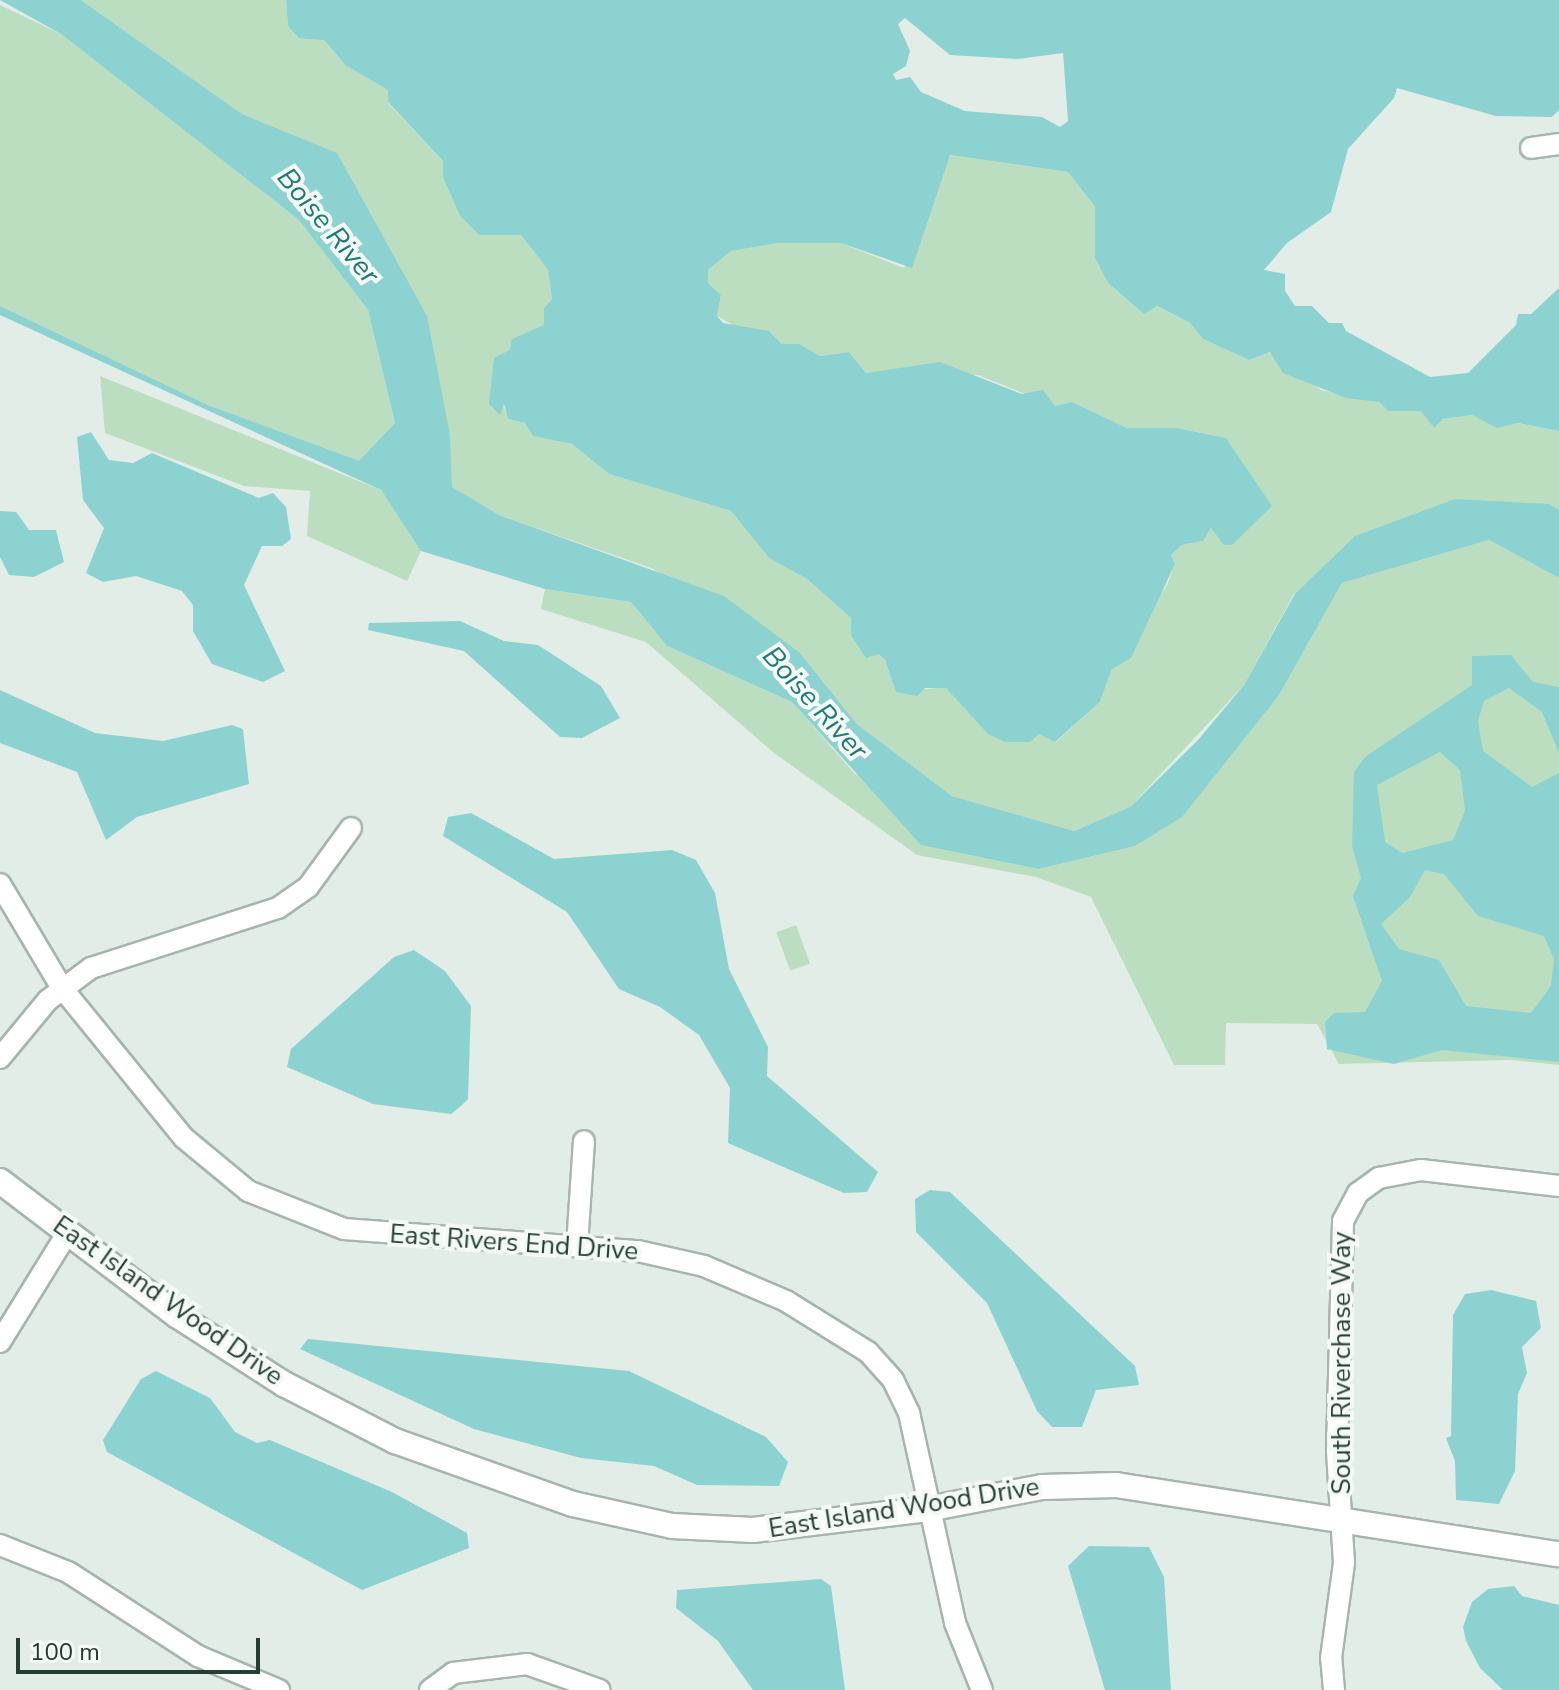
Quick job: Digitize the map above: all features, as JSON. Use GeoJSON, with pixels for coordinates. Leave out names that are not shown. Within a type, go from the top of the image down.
{"type":"FeatureCollection","features":[{"type":"Feature","properties":{"kind":"street"},"geometry":{"type":"LineString","coordinates":[[1531,148],[1559,144]]}},
{"type":"Feature","properties":{"kind":"street"},"geometry":{"type":"LineString","coordinates":[[0,1058],[62,988],[125,952],[278,908],[308,887],[351,828]]}},
{"type":"Feature","properties":{"kind":"street","name":"East Rivers End Drive"},"geometry":{"type":"LineString","coordinates":[[0,884],[62,988],[199,1153],[284,1210],[385,1234],[649,1253],[718,1271],[786,1301],[868,1352],[893,1380],[909,1413],[955,1623],[982,1690]]}},
{"type":"Feature","properties":{"kind":"street"},"geometry":{"type":"LineString","coordinates":[[577,1246],[584,1141]]}},
{"type":"Feature","properties":{"kind":"street","name":"South Riverchase Way"},"geometry":{"type":"LineString","coordinates":[[1334,1690],[1343,1520],[1337,1451],[1338,1239],[1349,1208],[1379,1178],[1421,1170],[1559,1186]]}},
{"type":"Feature","properties":{"kind":"street","name":"East Island Wood Drive"},"geometry":{"type":"LineString","coordinates":[[0,1181],[284,1384],[395,1441],[513,1486],[645,1521],[726,1530],[928,1509],[1005,1491],[1101,1484],[1559,1554]]}},
{"type":"Feature","properties":{"kind":"street"},"geometry":{"type":"LineString","coordinates":[[0,1342],[68,1232]]}},
{"type":"Feature","properties":{"kind":"street"},"geometry":{"type":"LineString","coordinates":[[0,1545],[68,1572],[198,1656],[279,1690]]}},
{"type":"Feature","properties":{"kind":"street"},"geometry":{"type":"LineString","coordinates":[[430,1690],[453,1673],[527,1664],[600,1690]]}},
{"type":"Feature","properties":{"kind":"green space"},"geometry":{"type":"Polygon","coordinates":[[[81,0],[286,0],[288,26],[324,40],[345,65],[388,90],[388,103],[443,161],[443,178],[460,216],[479,235],[521,235],[548,270],[552,299],[544,308],[544,325],[510,350],[494,379],[508,419],[525,423],[534,436],[572,444],[609,474],[731,511],[769,558],[807,579],[851,618],[885,660],[896,692],[946,687],[988,734],[1039,734],[1056,742],[1100,702],[1112,669],[1167,585],[1175,564],[1171,555],[1182,545],[1203,541],[1211,528],[1222,535],[1226,438],[1177,428],[1127,428],[1072,402],[1055,406],[978,375],[866,373],[849,352],[820,356],[799,344],[782,344],[769,331],[744,331],[717,316],[721,295],[708,283],[708,270],[731,251],[778,243],[841,243],[904,268],[950,155],[1068,172],[1095,207],[1095,258],[1108,283],[1144,314],[1156,306],[1190,323],[1203,339],[1249,360],[1270,352],[1321,390],[1379,402],[1388,411],[1422,411],[1443,419],[1472,415],[1497,427],[1518,423],[1559,431],[1559,510],[1549,504],[1294,594],[1244,685],[1130,807],[1074,831],[952,796],[857,724],[800,653],[651,568],[499,515],[451,487],[450,435],[337,154],[242,114],[81,0]]]}},
{"type":"Feature","properties":{"kind":"green space"},"geometry":{"type":"Polygon","coordinates":[[[0,5],[61,34],[299,220],[368,310],[395,423],[360,462],[208,405],[0,306],[0,5]]]}},
{"type":"Feature","properties":{"kind":"green space"},"geometry":{"type":"Polygon","coordinates":[[[100,376],[381,490],[421,551],[407,581],[307,536],[310,491],[244,486],[105,433],[100,376]]]}},
{"type":"Feature","properties":{"kind":"green space"},"geometry":{"type":"Polygon","coordinates":[[[1489,540],[1559,578],[1559,1065],[1511,1060],[1339,1064],[1317,1024],[1226,1023],[1225,1065],[1174,1065],[1091,897],[1036,877],[917,855],[774,753],[646,642],[541,609],[545,589],[631,602],[667,646],[792,702],[854,773],[1039,869],[1135,846],[1279,695],[1342,583],[1489,540]]]}},
{"type":"Feature","properties":{"kind":"green space"},"geometry":{"type":"Polygon","coordinates":[[[796,925],[810,964],[790,971],[776,932],[796,925]]]}},
{"type":"Feature","properties":{"kind":"water","name":"Boise River"},"geometry":{"type":"Polygon","coordinates":[[[0,0],[81,0],[242,114],[337,153],[427,316],[450,435],[452,487],[499,515],[724,596],[800,653],[857,724],[952,796],[1074,831],[1130,807],[1198,740],[1244,685],[1295,594],[1355,536],[1455,499],[1549,504],[1559,510],[1559,578],[1489,540],[1342,583],[1279,695],[1182,817],[1135,846],[1039,869],[921,845],[792,702],[667,646],[631,602],[545,589],[421,551],[381,490],[0,315],[0,306],[208,405],[359,461],[395,423],[368,310],[299,220],[61,34],[0,0]]]}},
{"type":"Feature","properties":{"kind":"water"},"geometry":{"type":"Polygon","coordinates":[[[286,0],[1559,0],[1559,110],[1552,117],[1496,116],[1397,88],[1394,98],[1348,149],[1331,212],[1287,243],[1264,270],[1285,274],[1285,291],[1295,306],[1312,306],[1329,323],[1342,323],[1346,331],[1430,377],[1468,373],[1516,325],[1518,314],[1531,314],[1559,288],[1559,431],[1518,423],[1497,428],[1472,415],[1443,419],[1434,428],[1421,411],[1388,411],[1379,402],[1346,398],[1283,373],[1270,352],[1249,360],[1203,339],[1190,323],[1157,306],[1144,314],[1108,283],[1095,258],[1095,207],[1068,172],[950,155],[912,268],[841,243],[778,243],[731,251],[708,270],[708,283],[721,295],[717,316],[723,323],[769,331],[782,344],[799,344],[820,356],[849,352],[866,373],[940,362],[1022,394],[1043,390],[1055,406],[1072,402],[1127,428],[1177,428],[1226,438],[1272,506],[1232,545],[1224,545],[1211,528],[1203,541],[1182,545],[1171,555],[1175,564],[1131,658],[1112,669],[1100,702],[1055,742],[1039,734],[1030,742],[1005,742],[988,734],[946,688],[925,688],[917,696],[896,692],[885,660],[879,654],[866,658],[851,635],[851,618],[807,579],[769,558],[731,511],[609,474],[572,444],[533,436],[525,423],[508,419],[504,404],[500,415],[489,404],[494,358],[510,350],[512,339],[544,325],[544,308],[552,299],[548,270],[521,235],[479,235],[460,216],[443,178],[443,161],[388,102],[388,90],[345,65],[324,40],[299,38],[288,26],[286,0]],[[905,18],[898,24],[910,51],[906,66],[893,74],[896,80],[910,77],[921,92],[965,111],[1042,117],[1060,127],[1068,121],[1063,53],[1018,59],[950,55],[905,18]]]}},
{"type":"Feature","properties":{"kind":"water"},"geometry":{"type":"Polygon","coordinates":[[[91,432],[109,460],[133,463],[152,453],[259,498],[273,493],[286,507],[291,539],[282,546],[262,546],[244,585],[285,671],[263,682],[212,664],[193,631],[193,605],[182,591],[136,576],[103,582],[86,573],[104,528],[83,500],[77,437],[91,432]]]}},
{"type":"Feature","properties":{"kind":"water"},"geometry":{"type":"Polygon","coordinates":[[[0,511],[16,512],[29,530],[56,530],[64,562],[34,577],[9,575],[0,557],[0,511]]]}},
{"type":"Feature","properties":{"kind":"water"},"geometry":{"type":"Polygon","coordinates":[[[460,621],[504,641],[538,645],[601,686],[620,718],[582,738],[560,737],[464,651],[368,630],[369,623],[460,621]]]}},
{"type":"Feature","properties":{"kind":"water"},"geometry":{"type":"Polygon","coordinates":[[[1511,655],[1533,682],[1559,687],[1559,753],[1542,712],[1509,688],[1484,701],[1478,721],[1483,751],[1532,787],[1559,773],[1559,1062],[1442,1050],[1394,1064],[1327,1049],[1325,1022],[1334,1013],[1365,1012],[1382,981],[1353,896],[1361,878],[1352,846],[1354,772],[1365,757],[1472,685],[1472,656],[1511,655]],[[1440,752],[1377,785],[1385,842],[1402,853],[1453,840],[1465,811],[1460,770],[1440,752]],[[1425,870],[1410,897],[1381,924],[1399,949],[1439,960],[1466,1006],[1531,1013],[1551,986],[1554,959],[1544,936],[1478,916],[1444,874],[1425,870]]]}},
{"type":"Feature","properties":{"kind":"water"},"geometry":{"type":"Polygon","coordinates":[[[0,690],[95,733],[163,741],[232,725],[243,729],[249,784],[137,817],[106,840],[77,772],[0,743],[0,690]]]}},
{"type":"Feature","properties":{"kind":"water"},"geometry":{"type":"Polygon","coordinates":[[[471,813],[554,859],[672,850],[696,860],[715,893],[729,969],[768,1047],[767,1076],[878,1172],[867,1192],[844,1193],[728,1143],[730,1088],[699,1035],[660,1007],[619,989],[567,912],[443,836],[448,817],[471,813]]]}},
{"type":"Feature","properties":{"kind":"water"},"geometry":{"type":"Polygon","coordinates":[[[414,950],[445,971],[471,1006],[468,1099],[461,1106],[451,1114],[373,1104],[287,1067],[291,1049],[394,957],[414,950]]]}},
{"type":"Feature","properties":{"kind":"water"},"geometry":{"type":"Polygon","coordinates":[[[930,1190],[950,1192],[1135,1366],[1139,1385],[1096,1390],[1082,1427],[1052,1427],[1037,1411],[987,1303],[916,1232],[915,1199],[930,1190]]]}},
{"type":"Feature","properties":{"kind":"water"},"geometry":{"type":"Polygon","coordinates":[[[1491,1290],[1536,1301],[1541,1328],[1522,1347],[1527,1373],[1518,1394],[1515,1471],[1499,1504],[1456,1500],[1455,1461],[1446,1438],[1451,1436],[1453,1315],[1465,1294],[1491,1290]]]}},
{"type":"Feature","properties":{"kind":"water"},"geometry":{"type":"Polygon","coordinates":[[[308,1339],[629,1371],[766,1437],[788,1462],[779,1486],[697,1485],[654,1466],[581,1458],[474,1429],[300,1349],[308,1339]]]}},
{"type":"Feature","properties":{"kind":"water"},"geometry":{"type":"Polygon","coordinates":[[[156,1371],[210,1398],[235,1432],[257,1443],[270,1440],[392,1492],[467,1533],[469,1548],[362,1590],[107,1452],[103,1440],[141,1379],[156,1371]]]}},
{"type":"Feature","properties":{"kind":"water"},"geometry":{"type":"Polygon","coordinates":[[[1089,1546],[1149,1547],[1164,1577],[1171,1690],[1105,1690],[1068,1566],[1089,1546]]]}},
{"type":"Feature","properties":{"kind":"water"},"geometry":{"type":"Polygon","coordinates":[[[821,1579],[831,1586],[845,1690],[753,1690],[718,1641],[676,1608],[677,1590],[821,1579]]]}},
{"type":"Feature","properties":{"kind":"water"},"geometry":{"type":"Polygon","coordinates":[[[1514,1586],[1522,1596],[1559,1605],[1559,1690],[1503,1690],[1480,1668],[1466,1641],[1463,1627],[1472,1602],[1488,1589],[1514,1586]]]}}]}
